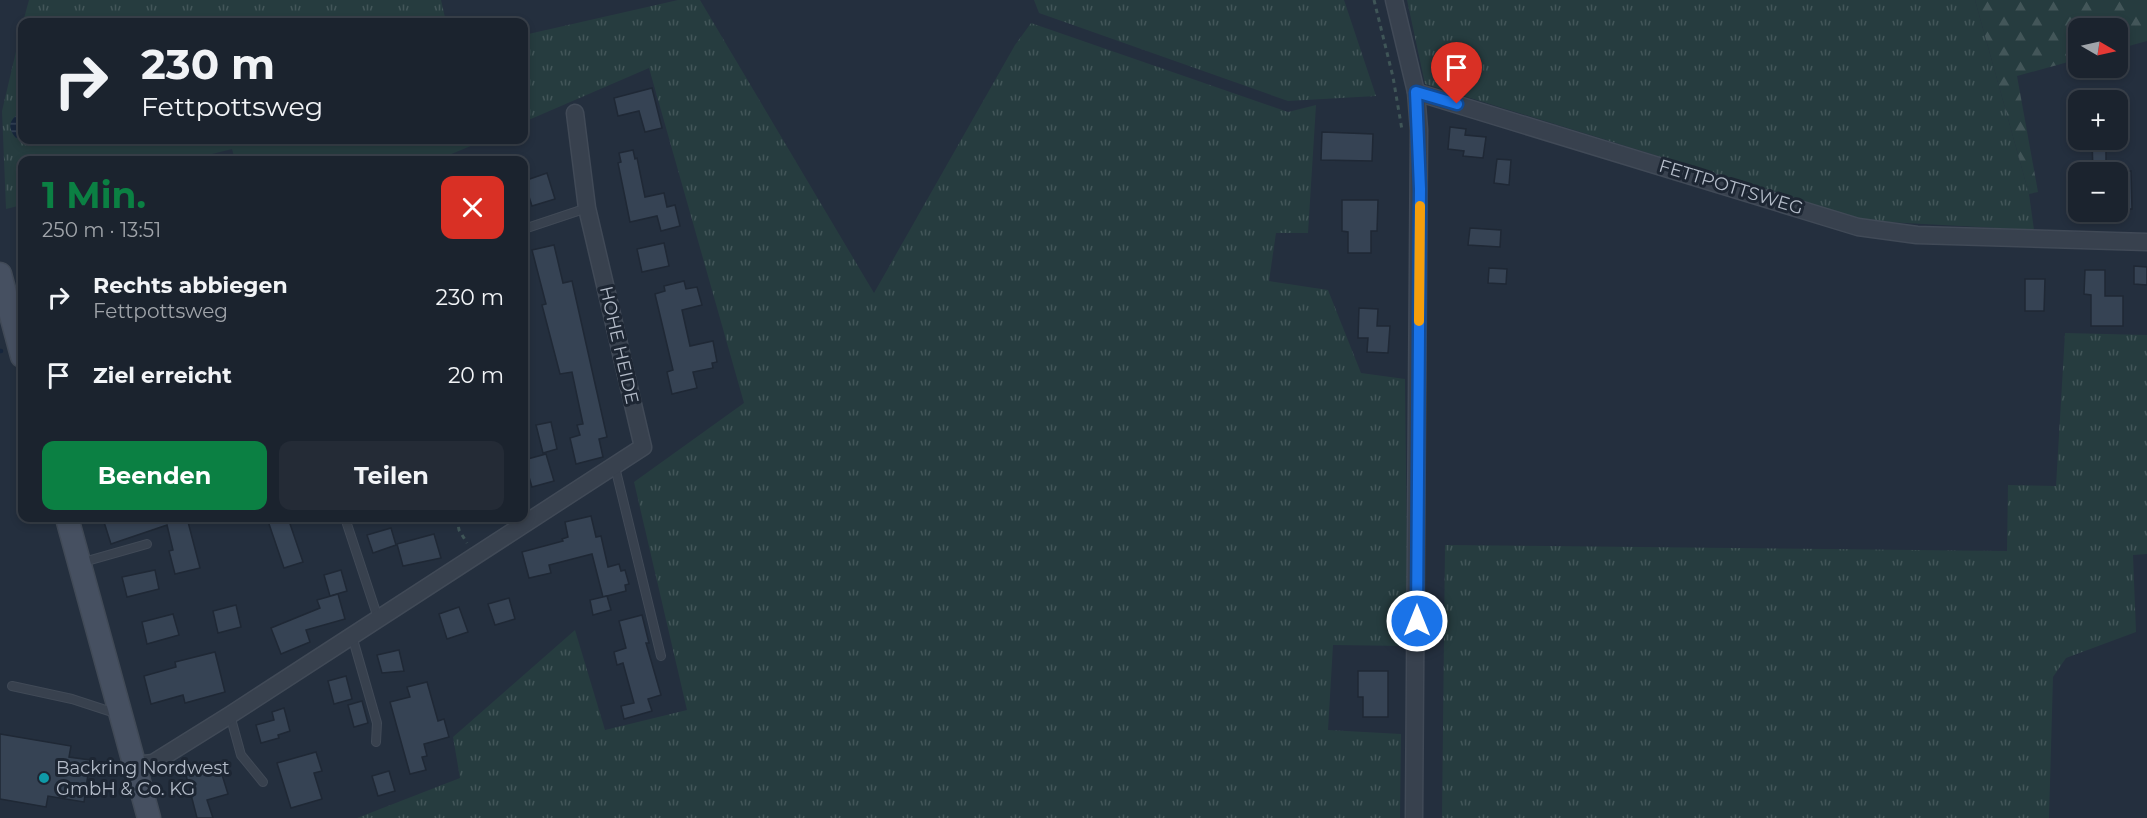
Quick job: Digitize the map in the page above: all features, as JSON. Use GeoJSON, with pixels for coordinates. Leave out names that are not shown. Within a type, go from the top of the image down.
{"type":"FeatureCollection","features":[{"type":"Feature","properties":{"kind":"street"},"geometry":{"type":"LineString","coordinates":[[1394,0],[1416,92],[1420,199],[1414,818]]}},
{"type":"Feature","properties":{"kind":"street","name":"FETTPOTTSWEG"},"geometry":{"type":"LineString","coordinates":[[1416,92],[1858,227],[1917,235],[2147,242]]}},
{"type":"Feature","properties":{"kind":"street","name":"HOHE HEIDE"},"geometry":{"type":"LineString","coordinates":[[135,765],[153,763],[230,715],[644,447],[587,208],[575,113]]}},
{"type":"Feature","properties":{"kind":"street"},"geometry":{"type":"LineString","coordinates":[[0,274],[17,323]]}},
{"type":"Feature","properties":{"kind":"street"},"geometry":{"type":"LineString","coordinates":[[68,522],[149,818]]}},
{"type":"Feature","properties":{"kind":"lane"},"geometry":{"type":"LineString","coordinates":[[528,228],[587,208]]}},
{"type":"Feature","properties":{"kind":"lane"},"geometry":{"type":"LineString","coordinates":[[615,467],[661,656]]}},
{"type":"Feature","properties":{"kind":"lane"},"geometry":{"type":"LineString","coordinates":[[346,522],[378,618]]}},
{"type":"Feature","properties":{"kind":"lane"},"geometry":{"type":"LineString","coordinates":[[79,564],[147,544]]}},
{"type":"Feature","properties":{"kind":"lane"},"geometry":{"type":"LineString","coordinates":[[352,636],[377,723],[376,742]]}},
{"type":"Feature","properties":{"kind":"lane"},"geometry":{"type":"LineString","coordinates":[[12,686],[72,699],[121,715]]}},
{"type":"Feature","properties":{"kind":"lane"},"geometry":{"type":"LineString","coordinates":[[230,715],[241,755],[263,782]]}},
{"type":"Feature","properties":{"kind":"path"},"geometry":{"type":"LineString","coordinates":[[1374,0],[1393,77],[1402,135]]}},
{"type":"Feature","properties":{"kind":"path"},"geometry":{"type":"LineString","coordinates":[[458,522],[459,530],[478,555]]}},
{"type":"Feature","properties":{"kind":"green space"},"geometry":{"type":"Polygon","coordinates":[[[29,0],[441,0],[445,18],[24,18],[29,0]]]}},
{"type":"Feature","properties":{"kind":"green space"},"geometry":{"type":"Polygon","coordinates":[[[678,0],[700,0],[874,293],[1015,45],[1031,23],[1288,112],[1316,105],[1308,233],[1276,233],[1269,281],[1328,290],[1361,373],[1405,379],[1408,646],[1333,645],[1328,730],[1401,734],[1400,818],[357,818],[460,778],[453,737],[575,630],[605,730],[687,710],[634,482],[744,403],[649,68],[528,120],[528,34],[678,0]]]}},
{"type":"Feature","properties":{"kind":"green space"},"geometry":{"type":"Polygon","coordinates":[[[1034,0],[1344,0],[1376,96],[1288,101],[1039,13],[1034,0]]]}},
{"type":"Feature","properties":{"kind":"green space"},"geometry":{"type":"Polygon","coordinates":[[[1407,0],[1975,0],[2029,194],[2034,230],[1868,221],[1425,84],[1407,0]]]}},
{"type":"Feature","properties":{"kind":"green space"},"geometry":{"type":"Polygon","coordinates":[[[1975,0],[2147,0],[2147,41],[2128,46],[2128,18],[2068,18],[2068,62],[2017,76],[2038,192],[2029,194],[1975,0]]]}},
{"type":"Feature","properties":{"kind":"green space"},"geometry":{"type":"Polygon","coordinates":[[[18,43],[18,144],[475,144],[447,156],[234,156],[232,149],[204,156],[18,156],[18,206],[6,209],[2,111],[18,43]]]}},
{"type":"Feature","properties":{"kind":"green space"},"geometry":{"type":"Polygon","coordinates":[[[2065,333],[2147,335],[2147,554],[2133,555],[2136,632],[2066,658],[2053,677],[2049,818],[1442,818],[1445,545],[2007,551],[2008,485],[2056,486],[2065,333]]]}},
{"type":"Feature","properties":{"kind":"water"},"geometry":{"type":"Polygon","coordinates":[[[18,115],[18,137],[16,138],[10,127],[18,115]]]}},
{"type":"Feature","properties":{"kind":"building"},"geometry":{"type":"Polygon","coordinates":[[[652,88],[662,128],[645,132],[639,111],[618,116],[614,98],[652,88]]]}},
{"type":"Feature","properties":{"kind":"building"},"geometry":{"type":"Polygon","coordinates":[[[1450,127],[1466,129],[1465,135],[1486,137],[1483,158],[1463,156],[1464,151],[1448,149],[1450,127]]]}},
{"type":"Feature","properties":{"kind":"building"},"geometry":{"type":"Polygon","coordinates":[[[1322,132],[1373,134],[1372,161],[1321,160],[1322,132]]]}},
{"type":"Feature","properties":{"kind":"building"},"geometry":{"type":"Polygon","coordinates":[[[633,150],[635,159],[637,158],[645,197],[664,193],[667,207],[675,205],[680,226],[661,231],[657,216],[630,222],[618,163],[621,162],[619,153],[633,150]]]}},
{"type":"Feature","properties":{"kind":"building"},"geometry":{"type":"Polygon","coordinates":[[[2092,150],[2106,150],[2106,162],[2093,162],[2092,150]]]}},
{"type":"Feature","properties":{"kind":"building"},"geometry":{"type":"Polygon","coordinates":[[[1497,159],[1511,160],[1509,185],[1494,183],[1497,159]]]}},
{"type":"Feature","properties":{"kind":"building"},"geometry":{"type":"Polygon","coordinates":[[[2128,171],[2131,171],[2132,209],[2128,209],[2128,171]]]}},
{"type":"Feature","properties":{"kind":"building"},"geometry":{"type":"Polygon","coordinates":[[[547,173],[555,199],[532,206],[528,194],[528,180],[547,173]]]}},
{"type":"Feature","properties":{"kind":"building"},"geometry":{"type":"Polygon","coordinates":[[[1342,200],[1378,200],[1377,231],[1371,231],[1371,253],[1348,253],[1348,232],[1342,231],[1342,200]]]}},
{"type":"Feature","properties":{"kind":"building"},"geometry":{"type":"Polygon","coordinates":[[[1470,228],[1501,230],[1500,247],[1468,245],[1470,228]]]}},
{"type":"Feature","properties":{"kind":"building"},"geometry":{"type":"Polygon","coordinates":[[[664,243],[669,266],[642,272],[637,249],[664,243]]]}},
{"type":"Feature","properties":{"kind":"building"},"geometry":{"type":"Polygon","coordinates":[[[554,245],[563,283],[572,281],[607,437],[599,439],[603,457],[576,464],[570,438],[580,435],[577,425],[583,424],[572,372],[560,374],[542,305],[546,304],[532,250],[554,245]]]}},
{"type":"Feature","properties":{"kind":"building"},"geometry":{"type":"Polygon","coordinates":[[[2134,266],[2147,267],[2147,285],[2134,284],[2134,266]]]}},
{"type":"Feature","properties":{"kind":"building"},"geometry":{"type":"Polygon","coordinates":[[[1489,268],[1507,269],[1506,284],[1488,283],[1489,268]]]}},
{"type":"Feature","properties":{"kind":"building"},"geometry":{"type":"Polygon","coordinates":[[[2085,270],[2105,270],[2105,296],[2123,296],[2123,326],[2091,326],[2091,295],[2084,294],[2085,270]]]}},
{"type":"Feature","properties":{"kind":"building"},"geometry":{"type":"Polygon","coordinates":[[[2025,279],[2045,279],[2044,311],[2025,311],[2025,279]]]}},
{"type":"Feature","properties":{"kind":"building"},"geometry":{"type":"Polygon","coordinates":[[[684,281],[686,289],[697,287],[702,305],[682,310],[690,346],[713,341],[717,362],[712,363],[713,368],[693,372],[697,388],[672,394],[667,372],[673,370],[655,294],[665,291],[664,286],[684,281]]]}},
{"type":"Feature","properties":{"kind":"building"},"geometry":{"type":"Polygon","coordinates":[[[1359,308],[1378,309],[1377,326],[1390,326],[1388,353],[1367,352],[1368,338],[1358,338],[1359,308]]]}},
{"type":"Feature","properties":{"kind":"building"},"geometry":{"type":"Polygon","coordinates":[[[551,422],[557,449],[543,453],[536,425],[551,422]]]}},
{"type":"Feature","properties":{"kind":"building"},"geometry":{"type":"Polygon","coordinates":[[[546,454],[554,481],[532,487],[528,474],[528,459],[546,454]]]}},
{"type":"Feature","properties":{"kind":"building"},"geometry":{"type":"Polygon","coordinates":[[[591,516],[596,537],[601,536],[608,567],[619,564],[621,571],[625,570],[629,584],[625,585],[626,591],[603,597],[592,554],[549,565],[551,573],[529,578],[522,552],[563,541],[562,539],[568,537],[565,522],[591,516]]]}},
{"type":"Feature","properties":{"kind":"building"},"geometry":{"type":"Polygon","coordinates":[[[104,522],[188,522],[200,568],[175,574],[169,551],[173,550],[167,525],[111,544],[104,522]]]}},
{"type":"Feature","properties":{"kind":"building"},"geometry":{"type":"Polygon","coordinates":[[[268,522],[289,522],[303,562],[284,568],[268,522]]]}},
{"type":"Feature","properties":{"kind":"building"},"geometry":{"type":"Polygon","coordinates":[[[391,528],[396,545],[373,553],[367,535],[391,528]]]}},
{"type":"Feature","properties":{"kind":"building"},"geometry":{"type":"Polygon","coordinates":[[[434,534],[441,558],[403,566],[397,544],[434,534]]]}},
{"type":"Feature","properties":{"kind":"building"},"geometry":{"type":"Polygon","coordinates":[[[155,570],[159,589],[127,597],[122,577],[155,570]]]}},
{"type":"Feature","properties":{"kind":"building"},"geometry":{"type":"Polygon","coordinates":[[[341,570],[347,591],[330,596],[324,575],[341,570]]]}},
{"type":"Feature","properties":{"kind":"building"},"geometry":{"type":"Polygon","coordinates":[[[338,594],[345,619],[306,630],[310,642],[281,654],[271,628],[320,608],[317,600],[338,594]]]}},
{"type":"Feature","properties":{"kind":"building"},"geometry":{"type":"Polygon","coordinates":[[[607,596],[611,610],[593,615],[590,600],[607,596]]]}},
{"type":"Feature","properties":{"kind":"building"},"geometry":{"type":"Polygon","coordinates":[[[509,598],[515,619],[495,625],[488,604],[509,598]]]}},
{"type":"Feature","properties":{"kind":"building"},"geometry":{"type":"Polygon","coordinates":[[[236,605],[241,627],[218,633],[213,611],[236,605]]]}},
{"type":"Feature","properties":{"kind":"building"},"geometry":{"type":"Polygon","coordinates":[[[459,607],[468,632],[447,639],[439,614],[459,607]]]}},
{"type":"Feature","properties":{"kind":"building"},"geometry":{"type":"Polygon","coordinates":[[[173,614],[179,635],[147,644],[142,622],[173,614]]]}},
{"type":"Feature","properties":{"kind":"building"},"geometry":{"type":"Polygon","coordinates":[[[642,615],[649,643],[646,643],[661,695],[648,699],[652,711],[624,719],[621,706],[634,703],[623,663],[617,665],[614,652],[626,648],[619,621],[642,615]]]}},
{"type":"Feature","properties":{"kind":"building"},"geometry":{"type":"Polygon","coordinates":[[[399,650],[404,671],[382,673],[377,655],[399,650]]]}},
{"type":"Feature","properties":{"kind":"building"},"geometry":{"type":"Polygon","coordinates":[[[215,652],[225,692],[185,703],[183,695],[151,704],[144,676],[176,667],[175,662],[215,652]]]}},
{"type":"Feature","properties":{"kind":"building"},"geometry":{"type":"Polygon","coordinates":[[[1358,671],[1388,671],[1388,717],[1363,717],[1363,697],[1358,697],[1358,671]]]}},
{"type":"Feature","properties":{"kind":"building"},"geometry":{"type":"Polygon","coordinates":[[[346,676],[352,699],[334,704],[328,681],[346,676]]]}},
{"type":"Feature","properties":{"kind":"building"},"geometry":{"type":"Polygon","coordinates":[[[427,682],[438,721],[444,719],[449,737],[424,744],[427,756],[422,757],[426,770],[410,774],[390,702],[410,697],[407,687],[427,682]]]}},
{"type":"Feature","properties":{"kind":"building"},"geometry":{"type":"Polygon","coordinates":[[[362,701],[368,723],[354,727],[348,705],[362,701]]]}},
{"type":"Feature","properties":{"kind":"building"},"geometry":{"type":"Polygon","coordinates":[[[284,708],[290,731],[278,735],[279,738],[261,743],[256,725],[274,720],[272,712],[284,708]]]}},
{"type":"Feature","properties":{"kind":"building","name":"Backring Nordwest GmbH & Co. KG"},"geometry":{"type":"Polygon","coordinates":[[[0,734],[71,746],[69,757],[90,760],[84,802],[48,796],[46,807],[0,799],[0,734]]]}},
{"type":"Feature","properties":{"kind":"building"},"geometry":{"type":"Polygon","coordinates":[[[316,752],[322,771],[314,773],[322,799],[291,808],[277,763],[316,752]]]}},
{"type":"Feature","properties":{"kind":"building"},"geometry":{"type":"Polygon","coordinates":[[[219,765],[228,794],[207,800],[213,818],[197,818],[186,775],[219,765]]]}},
{"type":"Feature","properties":{"kind":"building"},"geometry":{"type":"Polygon","coordinates":[[[389,771],[395,791],[378,796],[372,776],[389,771]]]}},
{"type":"Feature","properties":{"kind":"slow traffic"},"geometry":{"type":"LineString","coordinates":[[1419,321],[1420,206]]}},
{"type":"Feature","properties":{"kind":"place","name":"Backring Nordwest GmbH & Co. KG"},"geometry":{"type":"Point","coordinates":[44,778]}},
{"type":"Feature","properties":{"kind":"route"},"geometry":{"type":"LineString","coordinates":[[1417,621],[1420,189],[1416,92],[1457,104]]}}]}
